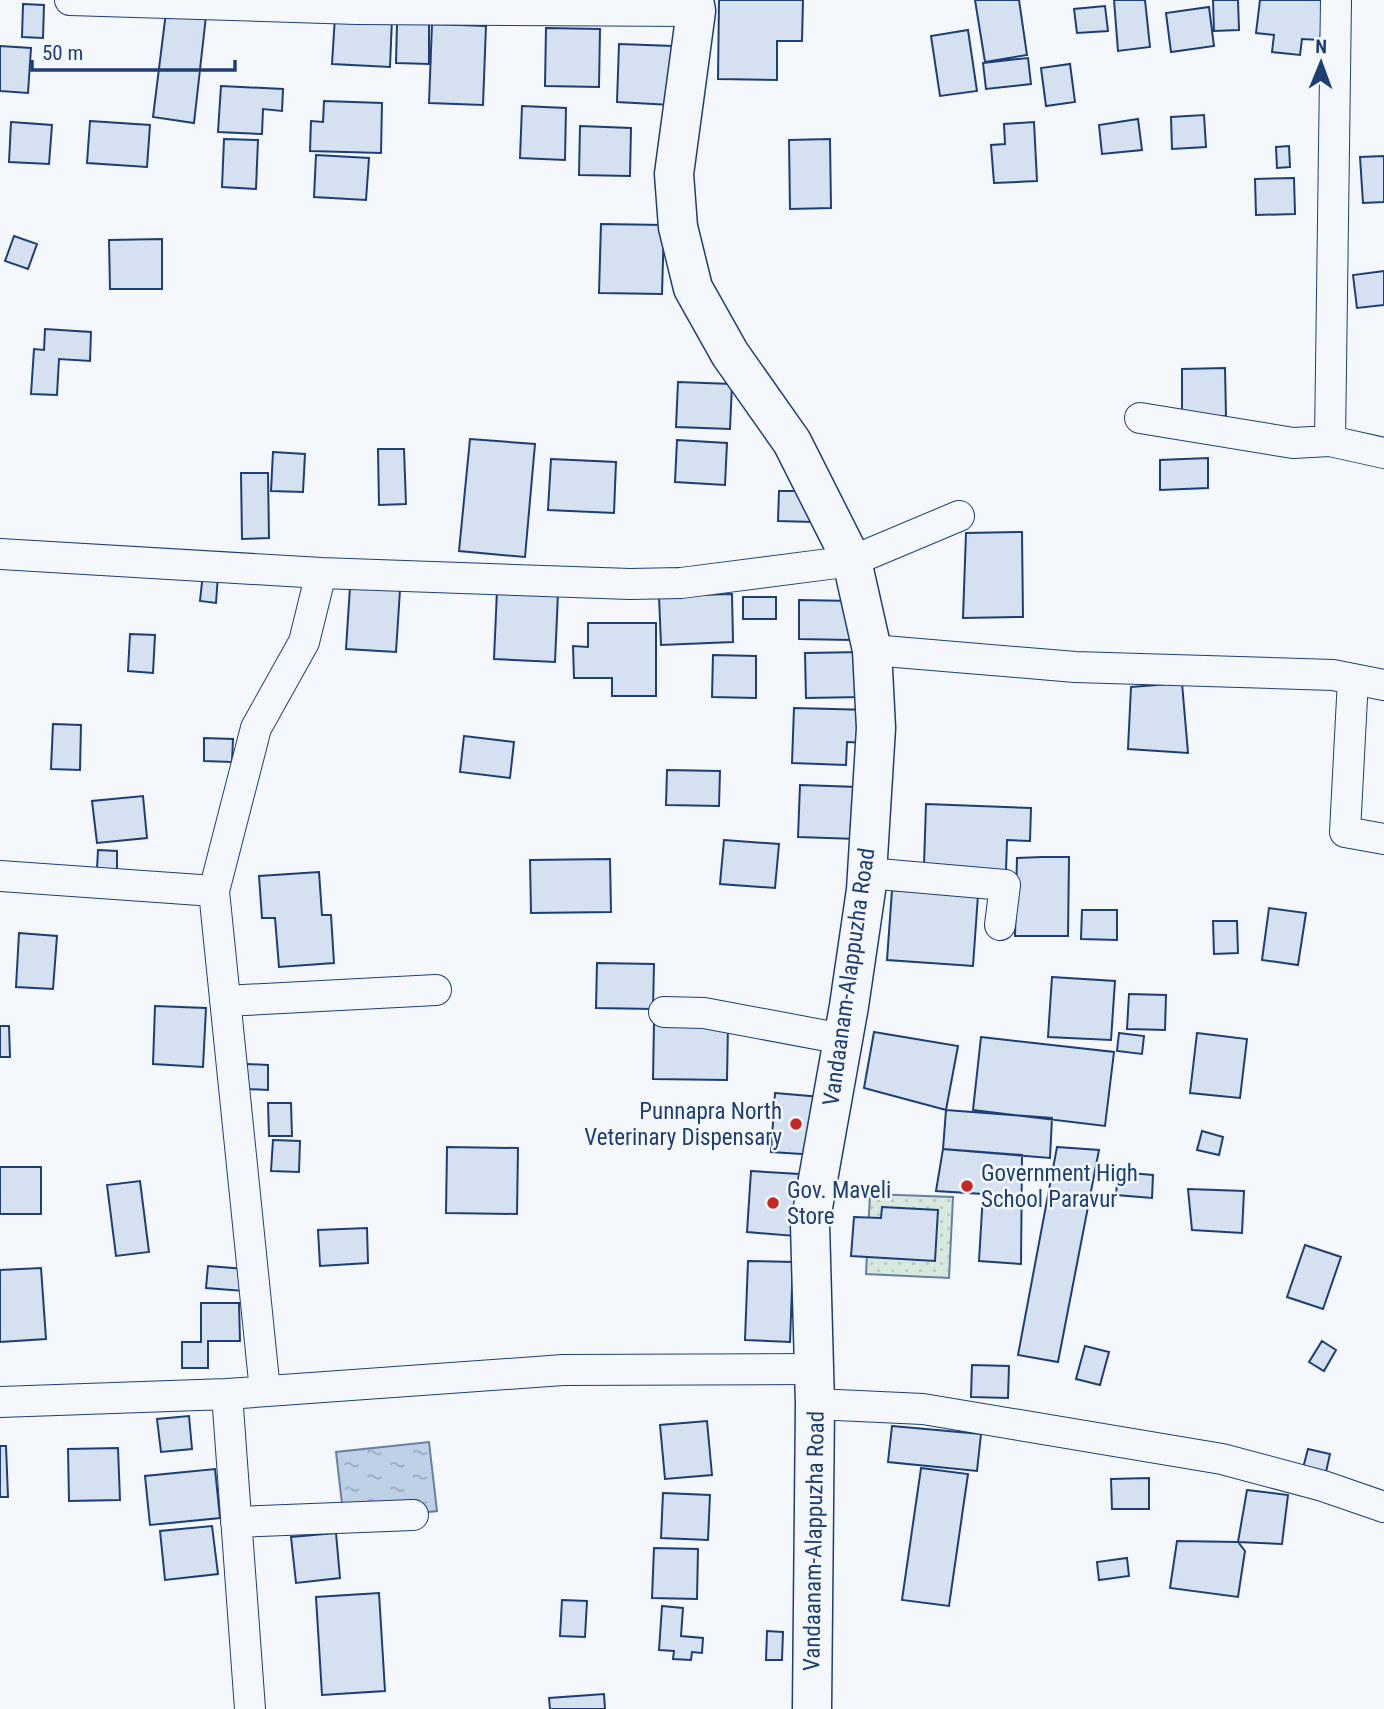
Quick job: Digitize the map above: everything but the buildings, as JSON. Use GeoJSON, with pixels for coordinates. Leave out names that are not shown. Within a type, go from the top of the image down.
{"type":"FeatureCollection","features":[{"type":"Feature","properties":{"kind":"main road","name":"Vandaanam-Alappuzha Road"},"geometry":{"type":"LineString","coordinates":[[695,6],[674,174],[678,226],[693,288],[730,354],[792,442],[852,561],[872,650],[876,728],[867,873],[843,1039],[810,1224],[815,1386],[811,1709]]}},
{"type":"Feature","properties":{"kind":"street"},"geometry":{"type":"LineString","coordinates":[[70,0],[357,9],[695,6]]}},
{"type":"Feature","properties":{"kind":"street"},"geometry":{"type":"LineString","coordinates":[[1330,441],[1336,0]]}},
{"type":"Feature","properties":{"kind":"street"},"geometry":{"type":"LineString","coordinates":[[1140,418],[1293,443],[1330,441],[1384,453]]}},
{"type":"Feature","properties":{"kind":"street"},"geometry":{"type":"LineString","coordinates":[[0,554],[321,573],[630,584],[681,583],[852,561],[959,516]]}},
{"type":"Feature","properties":{"kind":"street"},"geometry":{"type":"LineString","coordinates":[[265,1391],[214,891],[257,728],[304,642],[321,573]]}},
{"type":"Feature","properties":{"kind":"street"},"geometry":{"type":"LineString","coordinates":[[872,650],[1075,667],[1333,675],[1384,685]]}},
{"type":"Feature","properties":{"kind":"street"},"geometry":{"type":"LineString","coordinates":[[1353,679],[1345,832],[1384,839]]}},
{"type":"Feature","properties":{"kind":"street"},"geometry":{"type":"LineString","coordinates":[[867,873],[1005,885],[1000,925]]}},
{"type":"Feature","properties":{"kind":"street"},"geometry":{"type":"LineString","coordinates":[[0,876],[214,891]]}},
{"type":"Feature","properties":{"kind":"street"},"geometry":{"type":"LineString","coordinates":[[225,1000],[436,990]]}},
{"type":"Feature","properties":{"kind":"street"},"geometry":{"type":"LineString","coordinates":[[664,1012],[704,1013],[843,1039]]}},
{"type":"Feature","properties":{"kind":"street"},"geometry":{"type":"LineString","coordinates":[[0,1402],[227,1394],[563,1370],[815,1386],[923,1409],[1222,1459],[1323,1486],[1384,1507]]}},
{"type":"Feature","properties":{"kind":"street"},"geometry":{"type":"LineString","coordinates":[[227,1394],[250,1709]]}},
{"type":"Feature","properties":{"kind":"street"},"geometry":{"type":"LineString","coordinates":[[236,1522],[413,1515]]}},
{"type":"Feature","properties":{"kind":"shaded area"},"geometry":{"type":"Polygon","coordinates":[[[870,1194],[953,1197],[949,1278],[866,1274],[870,1194]]]}},
{"type":"Feature","properties":{"kind":"water"},"geometry":{"type":"Polygon","coordinates":[[[429,1442],[437,1511],[344,1521],[336,1452],[429,1442]]]}},
{"type":"Feature","properties":{"kind":"place","name":"Punnapra North Veterinary Dispensary"},"geometry":{"type":"Point","coordinates":[796,1124]}},
{"type":"Feature","properties":{"kind":"place","name":"Government High School Paravur"},"geometry":{"type":"Point","coordinates":[967,1186]}},
{"type":"Feature","properties":{"kind":"place","name":"Gov. Maveli Store"},"geometry":{"type":"Point","coordinates":[773,1203]}}]}
